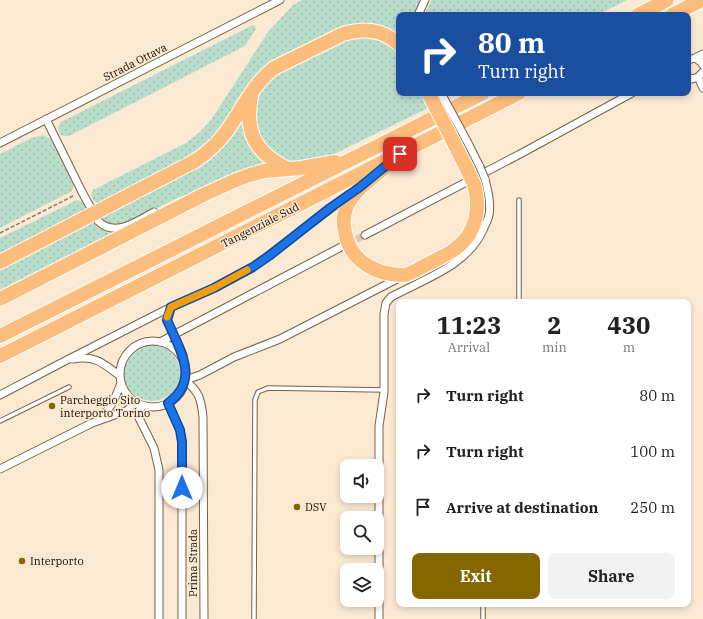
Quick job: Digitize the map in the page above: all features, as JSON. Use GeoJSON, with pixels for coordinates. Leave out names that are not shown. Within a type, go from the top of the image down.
{"type":"FeatureCollection","features":[{"type":"Feature","properties":{"kind":"highway"},"geometry":{"type":"LineString","coordinates":[[644,12],[667,0]]}},
{"type":"Feature","properties":{"kind":"highway"},"geometry":{"type":"LineString","coordinates":[[678,12],[702,0]]}},
{"type":"Feature","properties":{"kind":"highway"},"geometry":{"type":"LineString","coordinates":[[0,262],[183,169],[206,153],[225,133],[265,75],[274,68],[343,34],[362,30],[371,30],[387,36],[396,42]]}},
{"type":"Feature","properties":{"kind":"highway"},"geometry":{"type":"LineString","coordinates":[[252,94],[249,108],[249,123],[255,141],[260,149],[274,162],[288,169]]}},
{"type":"Feature","properties":{"kind":"highway"},"geometry":{"type":"LineString","coordinates":[[400,154],[360,187],[352,196],[344,219],[344,230],[348,245],[357,258],[364,264],[372,269],[405,276],[453,251],[467,237],[475,223],[478,209],[479,182],[474,169],[434,96]]}},
{"type":"Feature","properties":{"kind":"highway","name":"Tangenziale Sud"},"geometry":{"type":"LineString","coordinates":[[0,336],[477,96]]}},
{"type":"Feature","properties":{"kind":"highway","name":"Tangenziale Sud"},"geometry":{"type":"LineString","coordinates":[[0,356],[513,96]]}},
{"type":"Feature","properties":{"kind":"highway"},"geometry":{"type":"LineString","coordinates":[[0,299],[203,195],[236,180],[264,171],[302,168],[353,158]]}},
{"type":"Feature","properties":{"kind":"street","name":"Strada Ottava"},"geometry":{"type":"LineString","coordinates":[[0,143],[280,0]]}},
{"type":"Feature","properties":{"kind":"street"},"geometry":{"type":"LineString","coordinates":[[419,12],[425,0]]}},
{"type":"Feature","properties":{"kind":"street"},"geometry":{"type":"LineString","coordinates":[[691,59],[703,54]]}},
{"type":"Feature","properties":{"kind":"street"},"geometry":{"type":"LineString","coordinates":[[691,59],[701,62],[703,65]]}},
{"type":"Feature","properties":{"kind":"street"},"geometry":{"type":"LineString","coordinates":[[691,78],[701,75],[703,88]]}},
{"type":"Feature","properties":{"kind":"street"},"geometry":{"type":"LineString","coordinates":[[365,234],[522,153],[626,96]]}},
{"type":"Feature","properties":{"kind":"street"},"geometry":{"type":"LineString","coordinates":[[46,119],[82,192],[101,225],[110,229],[120,229],[173,203],[203,195]]}},
{"type":"Feature","properties":{"kind":"street"},"geometry":{"type":"LineString","coordinates":[[379,619],[379,426],[384,390],[384,314],[386,303],[391,297],[464,257],[475,245],[481,236],[489,216],[489,198],[479,182]]}},
{"type":"Feature","properties":{"kind":"street"},"geometry":{"type":"LineString","coordinates":[[0,395],[171,307],[214,288],[253,267],[360,187]]}},
{"type":"Feature","properties":{"kind":"street"},"geometry":{"type":"LineString","coordinates":[[160,342],[343,246]]}},
{"type":"Feature","properties":{"kind":"street"},"geometry":{"type":"LineString","coordinates":[[65,361],[82,358],[98,360],[120,379],[124,391],[130,398],[139,404],[154,407],[168,403],[179,393],[188,379],[200,375],[234,357],[280,339],[405,276]]}},
{"type":"Feature","properties":{"kind":"street"},"geometry":{"type":"LineString","coordinates":[[171,307],[167,320],[182,354],[185,371]]}},
{"type":"Feature","properties":{"kind":"street"},"geometry":{"type":"LineString","coordinates":[[0,469],[92,423],[106,414],[114,400],[120,379],[120,366],[124,357],[131,349],[140,344],[150,341],[160,342],[171,346],[182,360],[188,379]]}},
{"type":"Feature","properties":{"kind":"street","name":"Prima Strada"},"geometry":{"type":"LineString","coordinates":[[182,354],[188,379],[195,389],[202,406],[203,417],[204,619]]}},
{"type":"Feature","properties":{"kind":"street","name":"Prima Strada"},"geometry":{"type":"LineString","coordinates":[[168,403],[180,430],[182,442],[182,619]]}},
{"type":"Feature","properties":{"kind":"street"},"geometry":{"type":"LineString","coordinates":[[92,423],[126,411],[139,404]]}},
{"type":"Feature","properties":{"kind":"street"},"geometry":{"type":"LineString","coordinates":[[139,404],[139,418],[154,448],[159,470],[159,619]]}},
{"type":"Feature","properties":{"kind":"lane"},"geometry":{"type":"LineString","coordinates":[[519,200],[520,299]]}},
{"type":"Feature","properties":{"kind":"lane"},"geometry":{"type":"LineString","coordinates":[[0,421],[69,386]]}},
{"type":"Feature","properties":{"kind":"lane"},"geometry":{"type":"LineString","coordinates":[[254,619],[254,400],[258,392],[268,388],[384,390]]}},
{"type":"Feature","properties":{"kind":"lane"},"geometry":{"type":"LineString","coordinates":[[483,607],[483,619]]}},
{"type":"Feature","properties":{"kind":"path"},"geometry":{"type":"LineString","coordinates":[[0,233],[82,192]]}},
{"type":"Feature","properties":{"kind":"green space"},"geometry":{"type":"Polygon","coordinates":[[[302,0],[420,0],[415,12],[396,12],[396,36],[380,28],[273,63],[216,137],[197,155],[99,204],[93,200],[91,194],[93,190],[186,143],[200,132],[211,120],[268,32],[293,5],[302,0]]]}},
{"type":"Feature","properties":{"kind":"green space"},"geometry":{"type":"Polygon","coordinates":[[[432,0],[627,0],[603,12],[426,12],[432,0]]]}},
{"type":"Feature","properties":{"kind":"green space"},"geometry":{"type":"Polygon","coordinates":[[[253,25],[256,29],[245,46],[69,136],[63,136],[60,134],[58,127],[61,122],[253,25]]]}},
{"type":"Feature","properties":{"kind":"green space"},"geometry":{"type":"Polygon","coordinates":[[[371,35],[396,48],[396,96],[424,96],[430,107],[322,160],[290,164],[264,147],[253,125],[257,94],[271,75],[344,37],[371,35]]]}},
{"type":"Feature","properties":{"kind":"green space"},"geometry":{"type":"Polygon","coordinates":[[[243,113],[266,162],[173,200],[125,225],[109,225],[102,219],[100,216],[185,172],[243,113]]]}},
{"type":"Feature","properties":{"kind":"green space"},"geometry":{"type":"Polygon","coordinates":[[[44,135],[52,140],[73,182],[74,185],[72,191],[0,228],[0,154],[31,138],[44,135]]]}},
{"type":"Feature","properties":{"kind":"green space"},"geometry":{"type":"Polygon","coordinates":[[[77,200],[85,205],[84,213],[0,256],[0,238],[77,200]]]}},
{"type":"Feature","properties":{"kind":"green space"},"geometry":{"type":"Polygon","coordinates":[[[92,220],[98,228],[113,235],[0,293],[0,267],[92,220]]]}},
{"type":"Feature","properties":{"kind":"green space"},"geometry":{"type":"Polygon","coordinates":[[[152,345],[163,347],[172,353],[178,362],[180,373],[178,384],[172,393],[163,399],[152,401],[141,399],[132,393],[126,384],[124,373],[126,362],[132,353],[141,347],[152,345]]]}},
{"type":"Feature","properties":{"kind":"tunnel"},"geometry":{"type":"LineString","coordinates":[[347,244],[365,235]]}},
{"type":"Feature","properties":{"kind":"slow traffic"},"geometry":{"type":"LineString","coordinates":[[167,317],[171,307],[214,288],[247,270]]}},
{"type":"Feature","properties":{"kind":"place","name":"Parcheggio Sito interporto Torino"},"geometry":{"type":"Point","coordinates":[52,406]}},
{"type":"Feature","properties":{"kind":"place","name":"DSV"},"geometry":{"type":"Point","coordinates":[297,507]}},
{"type":"Feature","properties":{"kind":"place","name":"Interporto"},"geometry":{"type":"Point","coordinates":[22,561]}},
{"type":"Feature","properties":{"kind":"route"},"geometry":{"type":"LineString","coordinates":[[182,488],[182,442],[175,416],[168,403],[174,399],[183,387],[185,371],[182,354],[167,320],[171,307],[214,288],[253,267],[360,187],[400,154]]}}]}
